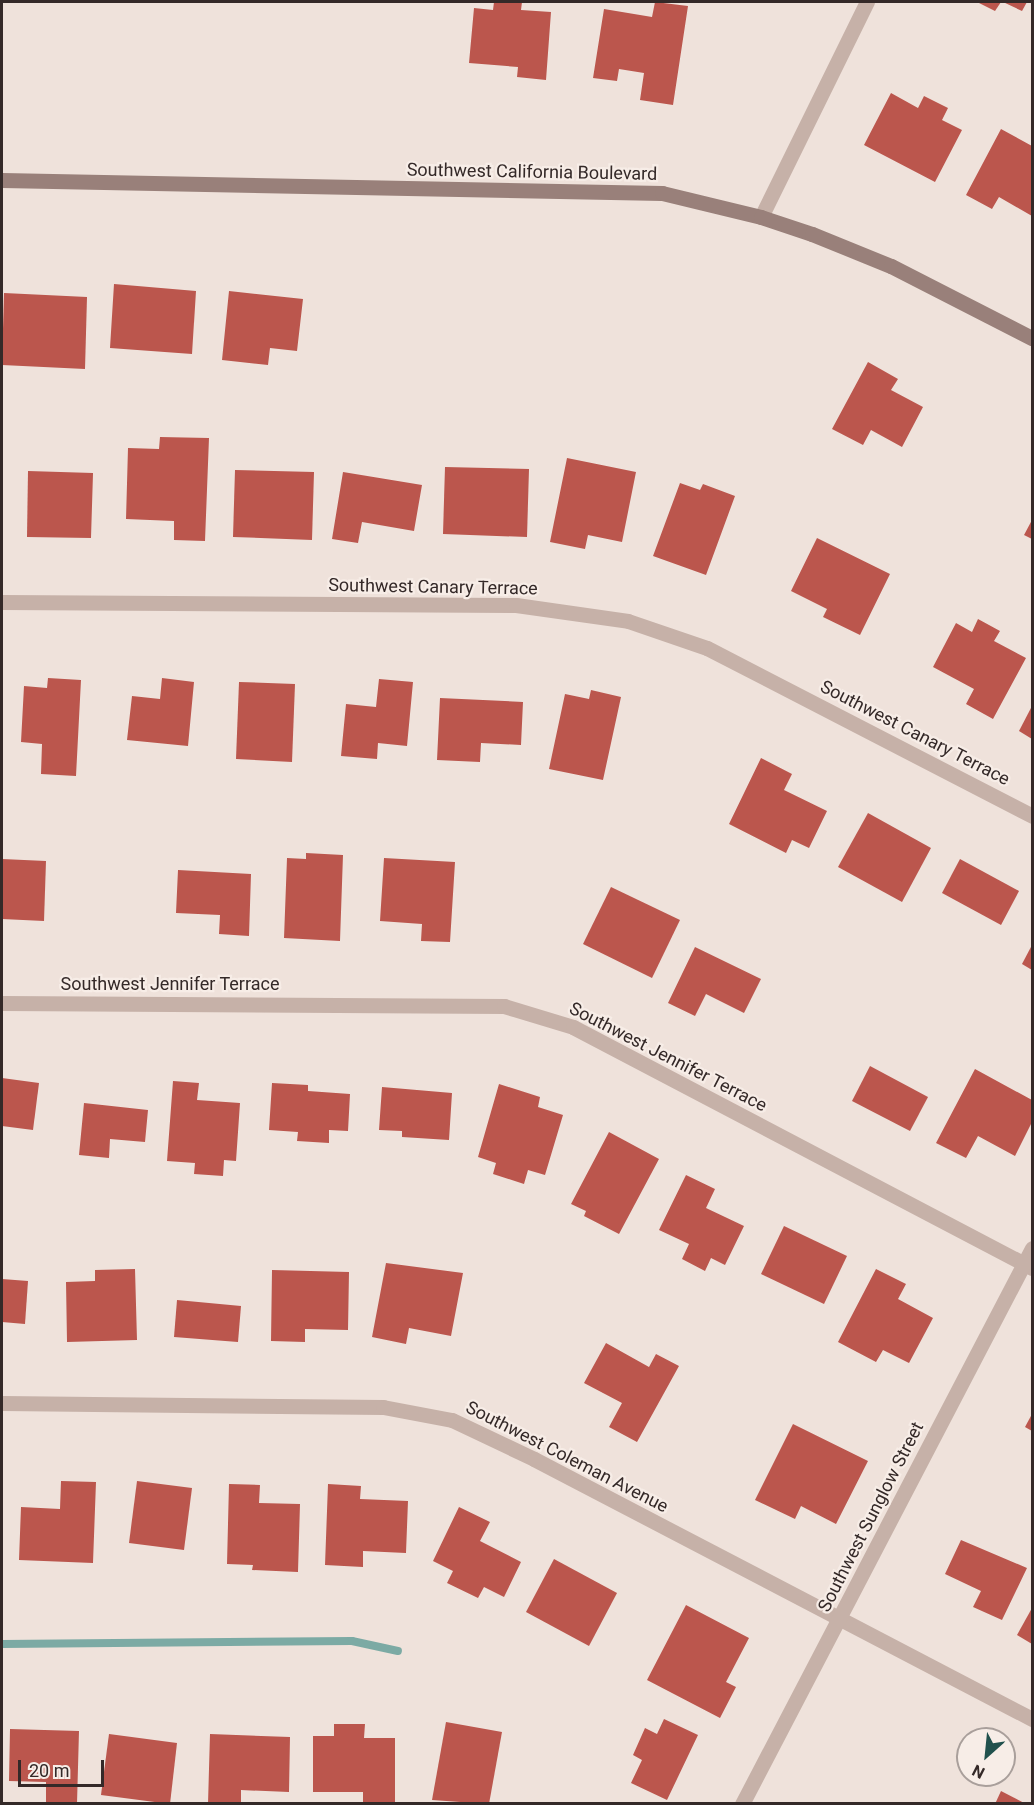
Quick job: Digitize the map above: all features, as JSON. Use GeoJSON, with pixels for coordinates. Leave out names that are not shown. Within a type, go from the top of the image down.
{"type":"FeatureCollection","features":[{"type":"Feature","properties":{"kind":"street"},"geometry":{"type":"LineString","coordinates":[[761,217],[867,2]]}},
{"type":"Feature","properties":{"kind":"street","name":"Southwest California Boulevard"},"geometry":{"type":"LineString","coordinates":[[2,180],[662,193],[761,217],[891,266],[1032,339]]}},
{"type":"Feature","properties":{"kind":"street","name":"Southwest Canary Terrace"},"geometry":{"type":"LineString","coordinates":[[2,602],[516,604],[628,621],[707,648],[1032,816]]}},
{"type":"Feature","properties":{"kind":"street","name":"Southwest Jennifer Terrace"},"geometry":{"type":"LineString","coordinates":[[2,1003],[504,1005],[573,1027],[1028,1266]]}},
{"type":"Feature","properties":{"kind":"street","name":"Southwest Sunglow Street"},"geometry":{"type":"LineString","coordinates":[[742,1803],[1028,1266],[1032,1248]]}},
{"type":"Feature","properties":{"kind":"street","name":"Southwest Coleman Avenue"},"geometry":{"type":"LineString","coordinates":[[2,1403],[383,1407],[452,1420],[534,1459],[1032,1719]]}},
{"type":"Feature","properties":{"kind":"building"},"geometry":{"type":"Polygon","coordinates":[[[494,2],[522,2],[521,10],[551,12],[546,80],[517,77],[518,67],[469,63],[474,8],[493,10],[494,2]]]}},
{"type":"Feature","properties":{"kind":"building"},"geometry":{"type":"Polygon","coordinates":[[[655,2],[688,6],[673,105],[640,100],[644,73],[619,69],[617,81],[593,78],[604,9],[652,17],[655,2]]]}},
{"type":"Feature","properties":{"kind":"building"},"geometry":{"type":"Polygon","coordinates":[[[977,2],[1001,2],[995,11],[977,2]]]}},
{"type":"Feature","properties":{"kind":"building"},"geometry":{"type":"Polygon","coordinates":[[[1003,2],[1027,2],[1022,11],[1003,2]]]}},
{"type":"Feature","properties":{"kind":"building"},"geometry":{"type":"Polygon","coordinates":[[[891,93],[918,108],[924,96],[948,108],[942,120],[962,130],[935,182],[864,145],[891,93]]]}},
{"type":"Feature","properties":{"kind":"building"},"geometry":{"type":"Polygon","coordinates":[[[1001,129],[1032,146],[1032,216],[999,197],[992,209],[966,195],[1001,129]]]}},
{"type":"Feature","properties":{"kind":"building"},"geometry":{"type":"Polygon","coordinates":[[[114,284],[196,291],[192,354],[110,348],[114,284]]]}},
{"type":"Feature","properties":{"kind":"building"},"geometry":{"type":"Polygon","coordinates":[[[229,291],[303,299],[297,351],[270,348],[268,365],[222,360],[229,291]]]}},
{"type":"Feature","properties":{"kind":"building"},"geometry":{"type":"Polygon","coordinates":[[[4,293],[87,297],[85,369],[2,365],[4,293]]]}},
{"type":"Feature","properties":{"kind":"building"},"geometry":{"type":"Polygon","coordinates":[[[868,362],[898,379],[891,390],[923,407],[902,447],[871,430],[863,445],[832,429],[868,362]]]}},
{"type":"Feature","properties":{"kind":"building"},"geometry":{"type":"Polygon","coordinates":[[[160,437],[209,438],[205,541],[174,540],[174,521],[126,519],[128,448],[159,449],[160,437]]]}},
{"type":"Feature","properties":{"kind":"building"},"geometry":{"type":"Polygon","coordinates":[[[567,458],[636,472],[622,542],[588,535],[585,549],[550,542],[567,458]]]}},
{"type":"Feature","properties":{"kind":"building"},"geometry":{"type":"Polygon","coordinates":[[[445,467],[529,469],[527,537],[443,534],[445,467]]]}},
{"type":"Feature","properties":{"kind":"building"},"geometry":{"type":"Polygon","coordinates":[[[235,470],[314,472],[312,540],[233,537],[235,470]]]}},
{"type":"Feature","properties":{"kind":"building"},"geometry":{"type":"Polygon","coordinates":[[[28,471],[93,473],[91,538],[27,537],[28,471]]]}},
{"type":"Feature","properties":{"kind":"building"},"geometry":{"type":"Polygon","coordinates":[[[343,472],[422,485],[414,531],[362,522],[358,543],[332,539],[343,472]]]}},
{"type":"Feature","properties":{"kind":"building"},"geometry":{"type":"Polygon","coordinates":[[[680,483],[700,490],[703,484],[735,496],[706,575],[653,556],[680,483]]]}},
{"type":"Feature","properties":{"kind":"building"},"geometry":{"type":"Polygon","coordinates":[[[1032,520],[1032,539],[1024,535],[1032,520]]]}},
{"type":"Feature","properties":{"kind":"building"},"geometry":{"type":"Polygon","coordinates":[[[817,538],[890,574],[860,635],[823,617],[827,609],[791,591],[817,538]]]}},
{"type":"Feature","properties":{"kind":"building"},"geometry":{"type":"Polygon","coordinates":[[[978,619],[1000,631],[994,641],[1026,658],[993,719],[966,704],[974,689],[933,667],[956,623],[972,632],[978,619]]]}},
{"type":"Feature","properties":{"kind":"building"},"geometry":{"type":"Polygon","coordinates":[[[48,678],[81,680],[76,776],[41,774],[42,744],[21,742],[24,686],[47,688],[48,678]]]}},
{"type":"Feature","properties":{"kind":"building"},"geometry":{"type":"Polygon","coordinates":[[[162,678],[194,682],[188,746],[127,740],[132,696],[160,699],[162,678]]]}},
{"type":"Feature","properties":{"kind":"building"},"geometry":{"type":"Polygon","coordinates":[[[379,679],[413,682],[407,746],[378,743],[377,759],[341,756],[346,704],[376,707],[379,679]]]}},
{"type":"Feature","properties":{"kind":"building"},"geometry":{"type":"Polygon","coordinates":[[[239,682],[295,684],[292,762],[236,759],[239,682]]]}},
{"type":"Feature","properties":{"kind":"building"},"geometry":{"type":"Polygon","coordinates":[[[591,690],[621,697],[603,780],[549,769],[565,694],[589,699],[591,690]]]}},
{"type":"Feature","properties":{"kind":"building"},"geometry":{"type":"Polygon","coordinates":[[[440,698],[523,702],[521,745],[481,743],[480,762],[437,760],[440,698]]]}},
{"type":"Feature","properties":{"kind":"building"},"geometry":{"type":"Polygon","coordinates":[[[1032,706],[1032,739],[1019,731],[1032,706]]]}},
{"type":"Feature","properties":{"kind":"building"},"geometry":{"type":"Polygon","coordinates":[[[761,758],[792,774],[784,790],[827,811],[809,848],[792,840],[786,853],[729,824],[761,758]]]}},
{"type":"Feature","properties":{"kind":"building"},"geometry":{"type":"Polygon","coordinates":[[[868,813],[931,848],[902,902],[838,867],[868,813]]]}},
{"type":"Feature","properties":{"kind":"building"},"geometry":{"type":"Polygon","coordinates":[[[306,853],[343,855],[340,941],[284,938],[287,858],[306,859],[306,853]]]}},
{"type":"Feature","properties":{"kind":"building"},"geometry":{"type":"Polygon","coordinates":[[[384,858],[455,862],[450,942],[421,941],[422,924],[380,921],[384,858]]]}},
{"type":"Feature","properties":{"kind":"building"},"geometry":{"type":"Polygon","coordinates":[[[2,859],[46,861],[44,921],[2,919],[2,859]]]}},
{"type":"Feature","properties":{"kind":"building"},"geometry":{"type":"Polygon","coordinates":[[[960,859],[1019,891],[1001,925],[942,893],[960,859]]]}},
{"type":"Feature","properties":{"kind":"building"},"geometry":{"type":"Polygon","coordinates":[[[178,870],[251,874],[249,936],[219,934],[220,915],[176,913],[178,870]]]}},
{"type":"Feature","properties":{"kind":"building"},"geometry":{"type":"Polygon","coordinates":[[[611,887],[680,920],[652,978],[583,944],[611,887]]]}},
{"type":"Feature","properties":{"kind":"building"},"geometry":{"type":"Polygon","coordinates":[[[1032,945],[1032,970],[1022,964],[1032,945]]]}},
{"type":"Feature","properties":{"kind":"building"},"geometry":{"type":"Polygon","coordinates":[[[695,947],[761,979],[744,1013],[706,994],[695,1016],[668,1003],[695,947]]]}},
{"type":"Feature","properties":{"kind":"building"},"geometry":{"type":"Polygon","coordinates":[[[870,1066],[928,1097],[910,1131],[852,1101],[870,1066]]]}},
{"type":"Feature","properties":{"kind":"building"},"geometry":{"type":"Polygon","coordinates":[[[975,1069],[1032,1100],[1032,1122],[1015,1156],[978,1136],[966,1158],[936,1143],[975,1069]]]}},
{"type":"Feature","properties":{"kind":"building"},"geometry":{"type":"Polygon","coordinates":[[[2,1078],[39,1083],[33,1130],[2,1126],[2,1078]]]}},
{"type":"Feature","properties":{"kind":"building"},"geometry":{"type":"Polygon","coordinates":[[[173,1081],[199,1083],[197,1100],[240,1103],[236,1161],[224,1160],[223,1176],[194,1174],[195,1163],[167,1161],[173,1081]]]}},
{"type":"Feature","properties":{"kind":"building"},"geometry":{"type":"Polygon","coordinates":[[[272,1083],[308,1085],[308,1091],[350,1094],[348,1131],[329,1130],[329,1143],[297,1141],[298,1132],[269,1130],[272,1083]]]}},
{"type":"Feature","properties":{"kind":"building"},"geometry":{"type":"Polygon","coordinates":[[[499,1084],[540,1097],[538,1107],[563,1115],[545,1175],[528,1170],[524,1184],[493,1174],[496,1163],[478,1157],[499,1084]]]}},
{"type":"Feature","properties":{"kind":"building"},"geometry":{"type":"Polygon","coordinates":[[[382,1087],[452,1093],[449,1140],[402,1137],[402,1131],[379,1130],[382,1087]]]}},
{"type":"Feature","properties":{"kind":"building"},"geometry":{"type":"Polygon","coordinates":[[[84,1103],[148,1110],[145,1142],[110,1139],[109,1158],[79,1155],[84,1103]]]}},
{"type":"Feature","properties":{"kind":"building"},"geometry":{"type":"Polygon","coordinates":[[[609,1132],[659,1159],[619,1234],[584,1216],[586,1211],[571,1204],[609,1132]]]}},
{"type":"Feature","properties":{"kind":"building"},"geometry":{"type":"Polygon","coordinates":[[[686,1175],[715,1189],[706,1208],[744,1226],[725,1265],[711,1258],[705,1271],[682,1259],[689,1244],[659,1230],[686,1175]]]}},
{"type":"Feature","properties":{"kind":"building"},"geometry":{"type":"Polygon","coordinates":[[[784,1226],[847,1256],[824,1304],[761,1274],[784,1226]]]}},
{"type":"Feature","properties":{"kind":"building"},"geometry":{"type":"Polygon","coordinates":[[[386,1263],[463,1273],[451,1336],[409,1328],[406,1344],[372,1337],[386,1263]]]}},
{"type":"Feature","properties":{"kind":"building"},"geometry":{"type":"Polygon","coordinates":[[[135,1269],[137,1340],[67,1342],[66,1282],[95,1281],[95,1270],[135,1269]]]}},
{"type":"Feature","properties":{"kind":"building"},"geometry":{"type":"Polygon","coordinates":[[[876,1269],[906,1284],[898,1299],[933,1318],[909,1363],[883,1350],[876,1362],[838,1342],[876,1269]]]}},
{"type":"Feature","properties":{"kind":"building"},"geometry":{"type":"Polygon","coordinates":[[[272,1270],[349,1272],[348,1330],[305,1329],[305,1342],[271,1341],[272,1270]]]}},
{"type":"Feature","properties":{"kind":"building"},"geometry":{"type":"Polygon","coordinates":[[[2,1279],[28,1281],[25,1324],[2,1322],[2,1279]]]}},
{"type":"Feature","properties":{"kind":"building"},"geometry":{"type":"Polygon","coordinates":[[[177,1300],[241,1306],[238,1342],[174,1337],[177,1300]]]}},
{"type":"Feature","properties":{"kind":"building"},"geometry":{"type":"Polygon","coordinates":[[[606,1343],[649,1367],[656,1354],[679,1366],[637,1442],[609,1427],[622,1403],[584,1383],[606,1343]]]}},
{"type":"Feature","properties":{"kind":"building"},"geometry":{"type":"Polygon","coordinates":[[[1032,1414],[1032,1431],[1025,1427],[1032,1414]]]}},
{"type":"Feature","properties":{"kind":"building"},"geometry":{"type":"Polygon","coordinates":[[[793,1424],[868,1461],[836,1524],[801,1506],[795,1519],[755,1500],[793,1424]]]}},
{"type":"Feature","properties":{"kind":"building"},"geometry":{"type":"Polygon","coordinates":[[[61,1481],[96,1482],[93,1563],[19,1560],[21,1507],[60,1509],[61,1481]]]}},
{"type":"Feature","properties":{"kind":"building"},"geometry":{"type":"Polygon","coordinates":[[[137,1481],[192,1488],[184,1550],[129,1543],[137,1481]]]}},
{"type":"Feature","properties":{"kind":"building"},"geometry":{"type":"Polygon","coordinates":[[[229,1484],[260,1485],[259,1503],[300,1504],[298,1572],[252,1570],[253,1565],[227,1564],[229,1484]]]}},
{"type":"Feature","properties":{"kind":"building"},"geometry":{"type":"Polygon","coordinates":[[[328,1484],[361,1486],[360,1499],[408,1501],[406,1553],[363,1551],[363,1567],[325,1565],[328,1484]]]}},
{"type":"Feature","properties":{"kind":"building"},"geometry":{"type":"Polygon","coordinates":[[[459,1507],[490,1522],[480,1541],[521,1562],[504,1597],[484,1587],[478,1598],[447,1583],[453,1571],[433,1561],[459,1507]]]}},
{"type":"Feature","properties":{"kind":"building"},"geometry":{"type":"Polygon","coordinates":[[[961,1540],[1027,1568],[1002,1620],[973,1607],[981,1591],[945,1574],[961,1540]]]}},
{"type":"Feature","properties":{"kind":"building"},"geometry":{"type":"Polygon","coordinates":[[[554,1559],[617,1593],[589,1646],[526,1612],[554,1559]]]}},
{"type":"Feature","properties":{"kind":"building"},"geometry":{"type":"Polygon","coordinates":[[[686,1605],[749,1638],[726,1682],[736,1687],[720,1718],[647,1680],[686,1605]]]}},
{"type":"Feature","properties":{"kind":"building"},"geometry":{"type":"Polygon","coordinates":[[[1032,1608],[1032,1644],[1017,1635],[1032,1608]]]}},
{"type":"Feature","properties":{"kind":"building"},"geometry":{"type":"Polygon","coordinates":[[[664,1719],[698,1735],[667,1800],[631,1783],[642,1760],[633,1755],[645,1728],[657,1734],[664,1719]]]}},
{"type":"Feature","properties":{"kind":"building"},"geometry":{"type":"Polygon","coordinates":[[[446,1722],[502,1732],[489,1804],[432,1800],[446,1722]]]}},
{"type":"Feature","properties":{"kind":"building"},"geometry":{"type":"Polygon","coordinates":[[[334,1724],[365,1724],[364,1738],[395,1738],[395,1804],[363,1804],[363,1792],[313,1792],[313,1736],[334,1736],[334,1724]]]}},
{"type":"Feature","properties":{"kind":"building"},"geometry":{"type":"Polygon","coordinates":[[[10,1729],[79,1731],[77,1804],[46,1804],[46,1782],[9,1781],[10,1729]]]}},
{"type":"Feature","properties":{"kind":"building"},"geometry":{"type":"Polygon","coordinates":[[[109,1734],[177,1743],[170,1804],[101,1795],[109,1734]]]}},
{"type":"Feature","properties":{"kind":"building"},"geometry":{"type":"Polygon","coordinates":[[[210,1734],[290,1737],[289,1792],[241,1790],[241,1804],[208,1804],[210,1734]]]}},
{"type":"Feature","properties":{"kind":"building"},"geometry":{"type":"Polygon","coordinates":[[[1001,1791],[1026,1804],[995,1804],[1001,1791]]]}},
{"type":"Feature","properties":{"kind":"waterway"},"geometry":{"type":"LineString","coordinates":[[2,1644],[352,1641],[398,1651]]}}]}
